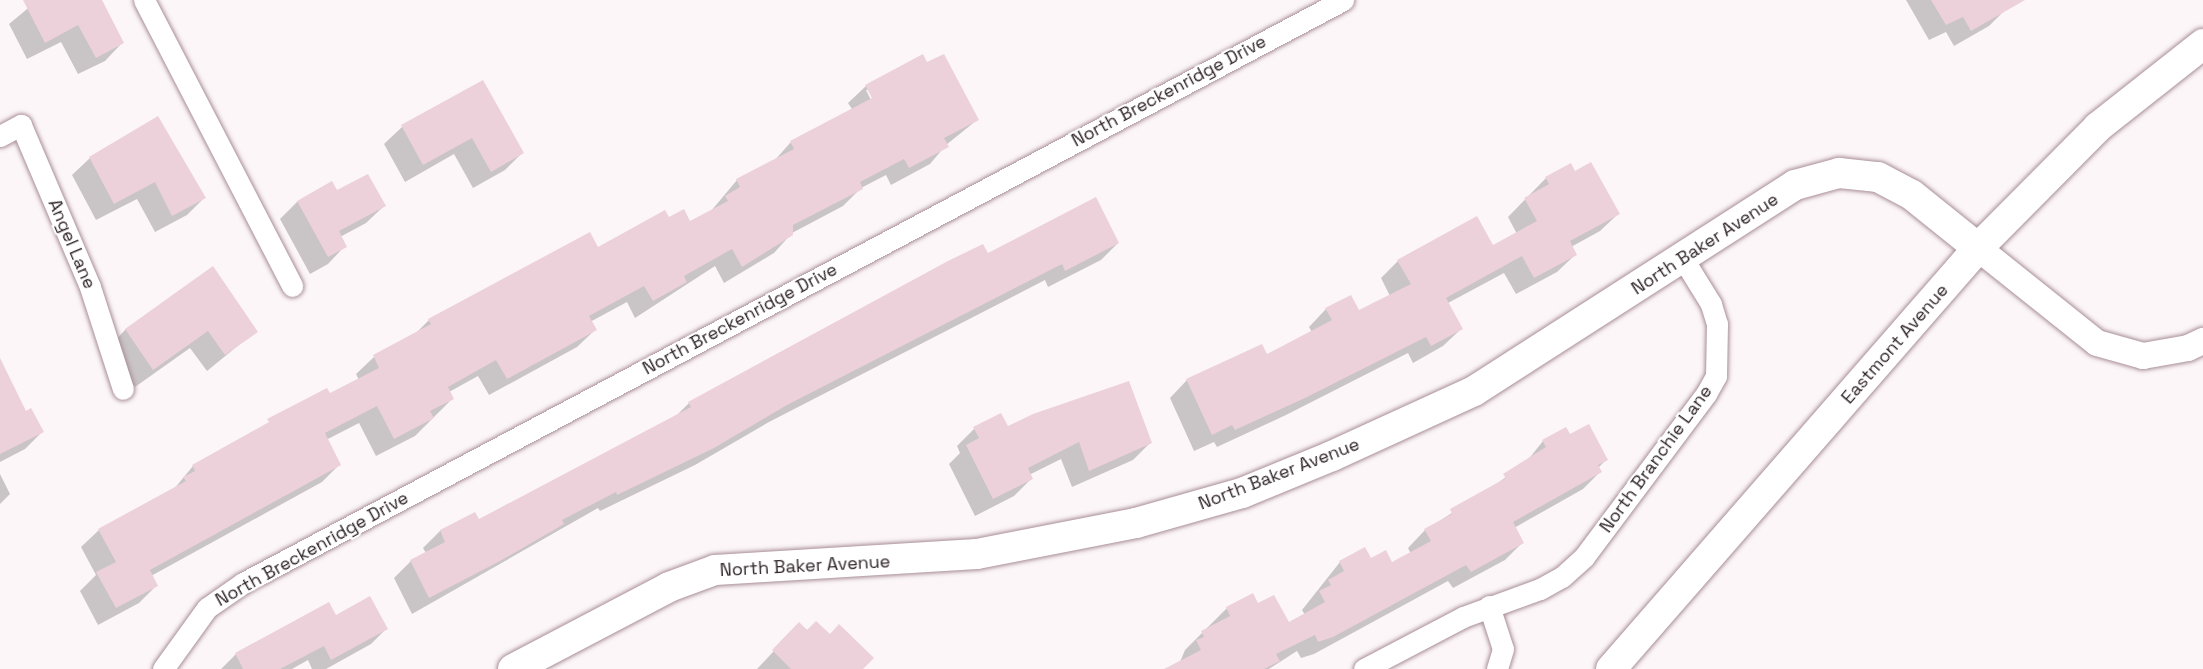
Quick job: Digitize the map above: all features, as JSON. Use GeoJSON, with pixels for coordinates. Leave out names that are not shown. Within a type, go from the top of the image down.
{"type":"FeatureCollection","features":[{"type":"Feature","properties":{"kind":"main road","name":"Eastmont Avenue"},"geometry":{"type":"LineString","coordinates":[[1611,669],[1978,248],[2098,127],[2203,44]]}},
{"type":"Feature","properties":{"kind":"main road","name":"North Baker Avenue"},"geometry":{"type":"LineString","coordinates":[[513,669],[669,586],[715,570],[977,554],[1136,523],[1242,493],[1332,456],[1474,391],[1795,185],[1839,173],[1878,177],[1911,195],[1978,248]]}},
{"type":"Feature","properties":{"kind":"street"},"geometry":{"type":"LineString","coordinates":[[144,0],[292,286]]}},
{"type":"Feature","properties":{"kind":"street","name":"North Breckenridge Drive"},"geometry":{"type":"LineString","coordinates":[[163,669],[207,608],[243,583],[1343,0]]}},
{"type":"Feature","properties":{"kind":"street","name":"Angel Lane"},"geometry":{"type":"LineString","coordinates":[[0,136],[21,125],[90,287],[123,389]]}},
{"type":"Feature","properties":{"kind":"street"},"geometry":{"type":"LineString","coordinates":[[1978,248],[2097,343],[2143,356],[2188,348],[2203,341]]}},
{"type":"Feature","properties":{"kind":"street","name":"North Branchie Lane"},"geometry":{"type":"LineString","coordinates":[[1364,669],[1489,606],[1547,585],[1584,557],[1706,394],[1716,376],[1717,324],[1711,304],[1682,257]]}},
{"type":"Feature","properties":{"kind":"street"},"geometry":{"type":"LineString","coordinates":[[1489,606],[1503,648],[1497,669]]}},
{"type":"Feature","properties":{"kind":"building"},"geometry":{"type":"Polygon","coordinates":[[[23,0],[102,0],[124,43],[96,58],[78,25],[45,43],[23,0]]]}},
{"type":"Feature","properties":{"kind":"building"},"geometry":{"type":"Polygon","coordinates":[[[1931,0],[2025,0],[1971,31],[1963,17],[1946,25],[1931,0]]]}},
{"type":"Feature","properties":{"kind":"building"},"geometry":{"type":"Polygon","coordinates":[[[923,54],[927,62],[944,54],[979,120],[944,138],[949,147],[909,168],[904,159],[860,182],[863,189],[793,225],[793,235],[742,267],[732,249],[684,276],[687,282],[653,301],[644,286],[589,316],[597,330],[507,379],[496,360],[448,387],[454,399],[430,411],[434,418],[394,439],[377,406],[325,433],[341,465],[150,570],[158,586],[116,608],[96,572],[116,562],[98,529],[186,481],[183,477],[195,471],[192,465],[269,422],[267,419],[327,388],[330,393],[379,368],[373,355],[431,324],[428,319],[590,232],[598,247],[665,210],[669,217],[684,209],[690,221],[728,201],[725,196],[740,187],[736,179],[794,149],[790,141],[872,98],[865,85],[923,54]]]}},
{"type":"Feature","properties":{"kind":"building"},"geometry":{"type":"Polygon","coordinates":[[[483,80],[524,153],[491,172],[472,138],[423,165],[401,125],[483,80]]]}},
{"type":"Feature","properties":{"kind":"building"},"geometry":{"type":"Polygon","coordinates":[[[158,116],[206,198],[172,216],[155,182],[114,204],[89,157],[158,116]]]}},
{"type":"Feature","properties":{"kind":"building"},"geometry":{"type":"Polygon","coordinates":[[[1591,162],[1620,214],[1570,241],[1577,255],[1534,278],[1522,256],[1446,298],[1463,329],[1431,346],[1426,337],[1305,398],[1235,430],[1232,425],[1212,435],[1186,379],[1262,344],[1267,354],[1332,320],[1325,308],[1351,295],[1359,310],[1411,284],[1397,260],[1477,216],[1493,245],[1537,221],[1524,198],[1549,184],[1545,177],[1571,163],[1575,171],[1591,162]]]}},
{"type":"Feature","properties":{"kind":"building"},"geometry":{"type":"Polygon","coordinates":[[[368,174],[386,206],[339,231],[347,247],[328,257],[297,201],[332,181],[337,190],[368,174]]]}},
{"type":"Feature","properties":{"kind":"building"},"geometry":{"type":"Polygon","coordinates":[[[1096,197],[1119,243],[1065,271],[1062,264],[787,405],[714,448],[617,495],[616,492],[562,520],[564,524],[500,561],[429,598],[410,560],[445,542],[440,530],[475,512],[479,519],[691,407],[688,402],[948,261],[983,244],[988,253],[1096,197]]]}},
{"type":"Feature","properties":{"kind":"building"},"geometry":{"type":"Polygon","coordinates":[[[213,266],[258,332],[225,355],[208,331],[153,370],[125,329],[213,266]]]}},
{"type":"Feature","properties":{"kind":"building"},"geometry":{"type":"Polygon","coordinates":[[[0,358],[26,411],[31,408],[44,432],[0,454],[0,358]]]}},
{"type":"Feature","properties":{"kind":"building"},"geometry":{"type":"Polygon","coordinates":[[[1129,381],[1152,443],[1089,471],[1079,442],[1028,468],[1033,479],[993,499],[966,445],[979,438],[973,427],[1001,413],[1008,426],[1033,414],[1129,381]]]}},
{"type":"Feature","properties":{"kind":"building"},"geometry":{"type":"Polygon","coordinates":[[[1589,424],[1608,460],[1598,465],[1602,472],[1513,522],[1524,543],[1471,572],[1466,565],[1333,637],[1318,642],[1315,635],[1276,654],[1280,661],[1264,669],[1164,669],[1201,650],[1196,640],[1204,637],[1201,631],[1230,616],[1226,607],[1253,593],[1258,603],[1274,595],[1289,622],[1325,602],[1319,591],[1331,585],[1328,580],[1344,571],[1339,561],[1365,547],[1371,558],[1386,550],[1392,562],[1431,541],[1424,529],[1452,514],[1450,509],[1506,478],[1503,474],[1546,447],[1542,440],[1566,427],[1570,434],[1589,424]]]}},
{"type":"Feature","properties":{"kind":"building"},"geometry":{"type":"Polygon","coordinates":[[[370,596],[388,629],[331,660],[324,646],[280,669],[243,669],[235,653],[329,602],[336,615],[370,596]]]}},
{"type":"Feature","properties":{"kind":"building"},"geometry":{"type":"Polygon","coordinates":[[[816,621],[830,634],[839,624],[874,658],[863,669],[791,669],[772,650],[799,622],[807,630],[816,621]]]}}]}
